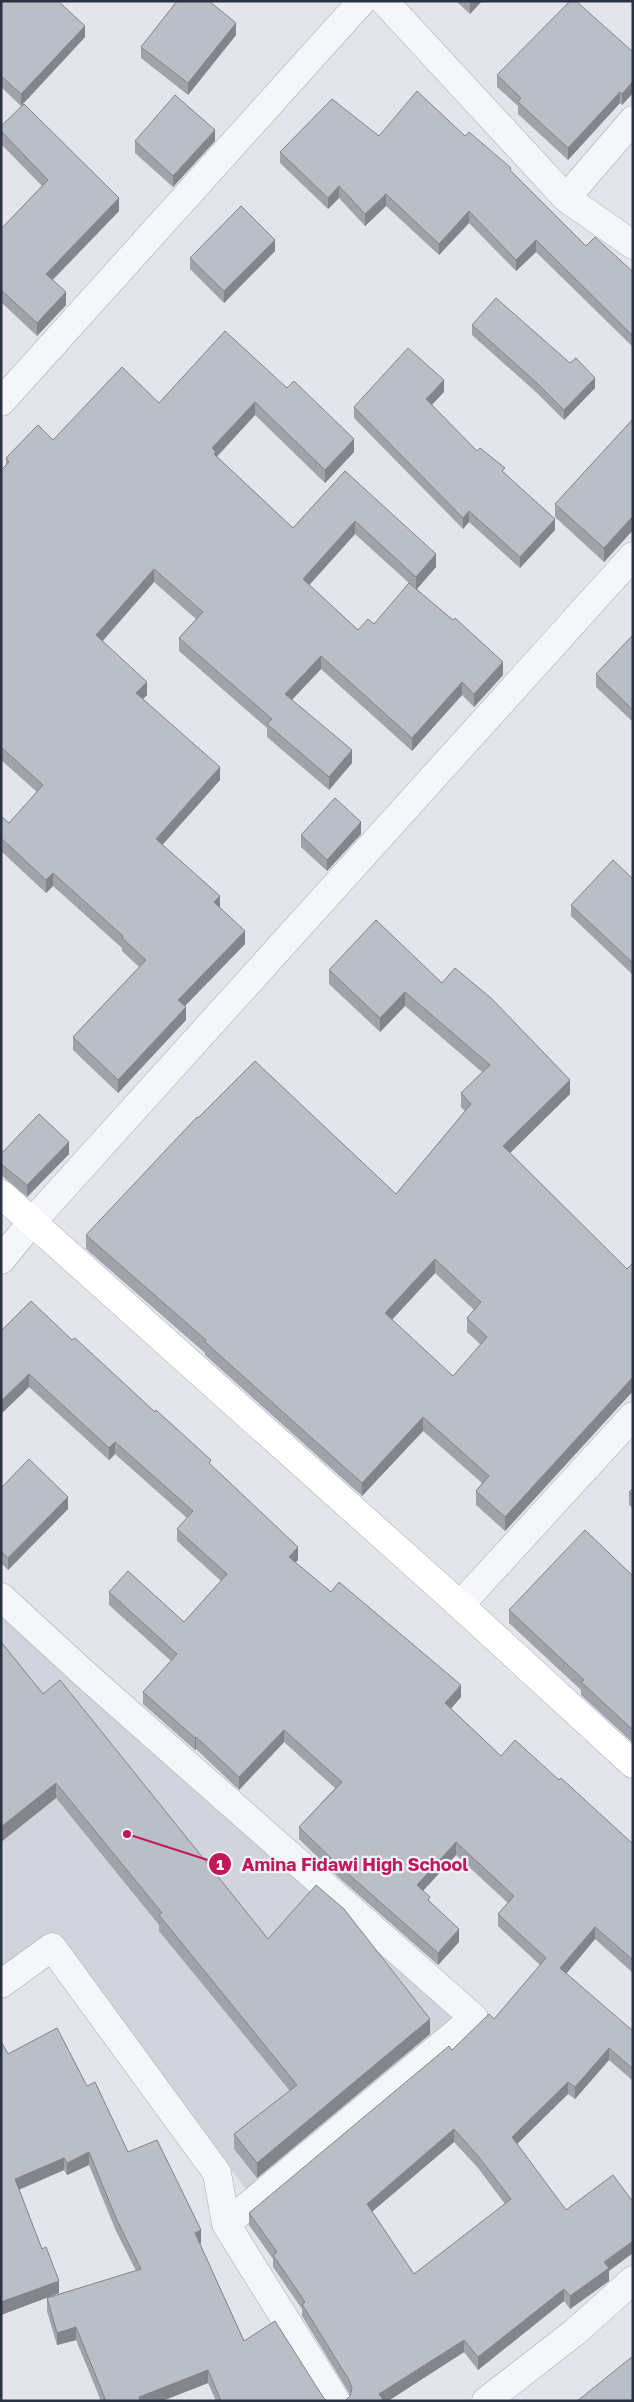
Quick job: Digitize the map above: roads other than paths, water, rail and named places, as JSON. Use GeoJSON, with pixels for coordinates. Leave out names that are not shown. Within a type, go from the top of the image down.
{"type":"FeatureCollection","features":[{"type":"Feature","properties":{"kind":"street"},"geometry":{"type":"LineString","coordinates":[[1,402],[362,1]]}},
{"type":"Feature","properties":{"kind":"street"},"geometry":{"type":"LineString","coordinates":[[384,1],[566,198],[633,245]]}},
{"type":"Feature","properties":{"kind":"street"},"geometry":{"type":"LineString","coordinates":[[566,198],[633,120]]}},
{"type":"Feature","properties":{"kind":"street"},"geometry":{"type":"LineString","coordinates":[[1,1260],[32,1222],[633,556]]}},
{"type":"Feature","properties":{"kind":"street"},"geometry":{"type":"LineString","coordinates":[[1,1194],[633,1764]]}},
{"type":"Feature","properties":{"kind":"street"},"geometry":{"type":"LineString","coordinates":[[460,1606],[633,1416]]}},
{"type":"Feature","properties":{"kind":"street"},"geometry":{"type":"LineString","coordinates":[[1,1597],[88,1677],[474,2018],[226,2224]]}},
{"type":"Feature","properties":{"kind":"street"},"geometry":{"type":"LineString","coordinates":[[2,1982],[52,1947],[217,2173],[226,2224],[336,2401]]}},
{"type":"Feature","properties":{"kind":"street"},"geometry":{"type":"LineString","coordinates":[[486,2401],[576,2332],[633,2280]]}},
{"type":"Feature","properties":{"kind":"place","name":"Amina Fidawi High School"},"geometry":{"type":"Point","coordinates":[127,1834]}}]}
